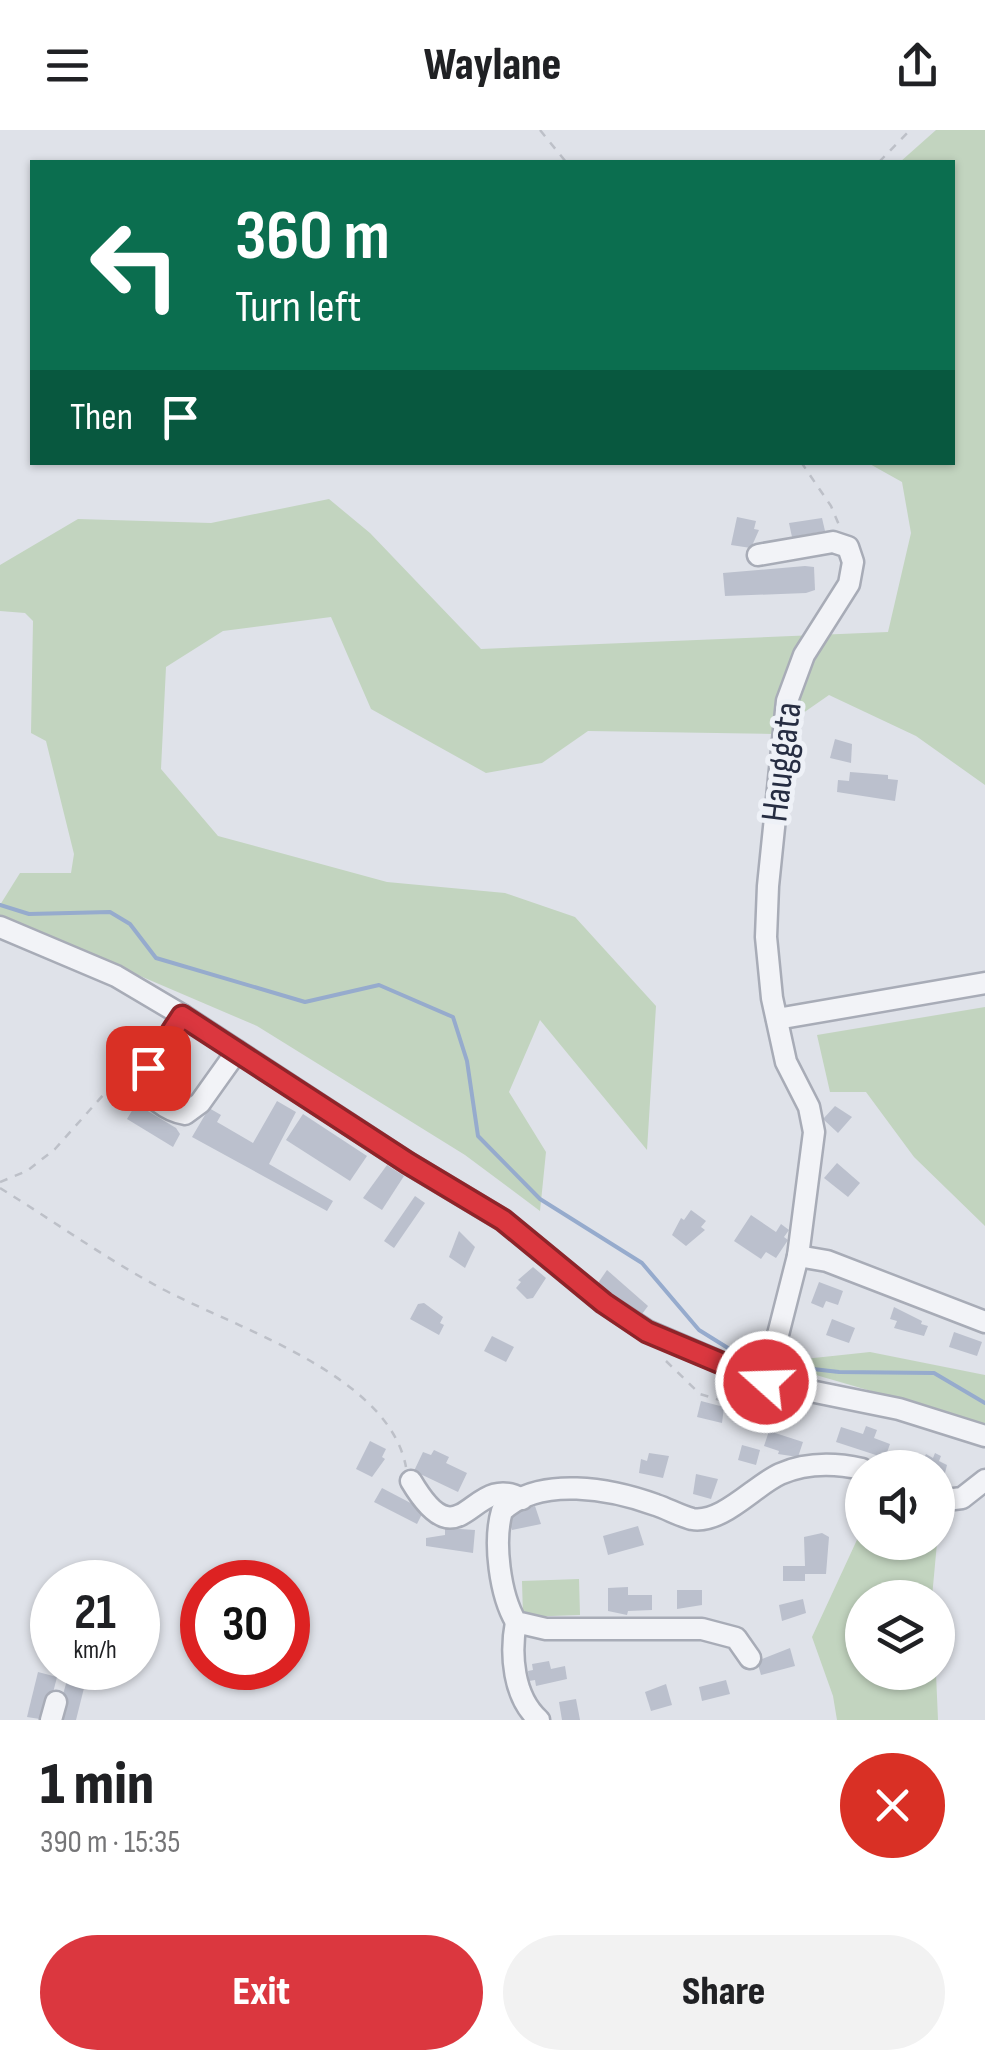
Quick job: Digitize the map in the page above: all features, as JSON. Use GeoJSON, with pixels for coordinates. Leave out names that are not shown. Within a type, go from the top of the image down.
{"type":"FeatureCollection","features":[{"type":"Feature","properties":{"kind":"street"},"geometry":{"type":"LineString","coordinates":[[758,555],[833,542],[848,547]]}},
{"type":"Feature","properties":{"kind":"street","name":"Hauggata"},"geometry":{"type":"LineString","coordinates":[[769,1372],[798,1256],[814,1120],[786,1062],[767,963],[766,912],[787,701],[804,655],[848,584],[853,562],[848,547]]}},
{"type":"Feature","properties":{"kind":"street"},"geometry":{"type":"LineString","coordinates":[[0,927],[116,976],[182,1016],[513,1226],[604,1303],[647,1332],[985,1436]]}},
{"type":"Feature","properties":{"kind":"street"},"geometry":{"type":"LineString","coordinates":[[777,1018],[985,983]]}},
{"type":"Feature","properties":{"kind":"street"},"geometry":{"type":"LineString","coordinates":[[182,1016],[144,1079],[146,1090],[173,1111],[185,1114],[196,1108],[237,1052]]}},
{"type":"Feature","properties":{"kind":"street"},"geometry":{"type":"LineString","coordinates":[[798,1256],[827,1262],[985,1322]]}},
{"type":"Feature","properties":{"kind":"street"},"geometry":{"type":"LineString","coordinates":[[539,1720],[526,1704],[518,1683],[511,1646],[516,1622],[502,1575],[498,1530],[502,1511],[522,1498],[567,1490],[596,1490],[626,1495],[697,1519],[720,1512],[790,1470],[845,1468]]}},
{"type":"Feature","properties":{"kind":"street"},"geometry":{"type":"LineString","coordinates":[[955,1499],[985,1480]]}},
{"type":"Feature","properties":{"kind":"street"},"geometry":{"type":"LineString","coordinates":[[411,1481],[431,1510],[451,1518],[464,1516],[492,1494],[506,1491],[522,1498]]}},
{"type":"Feature","properties":{"kind":"street"},"geometry":{"type":"LineString","coordinates":[[516,1622],[546,1628],[688,1628],[736,1638],[750,1658]]}},
{"type":"Feature","properties":{"kind":"path"},"geometry":{"type":"LineString","coordinates":[[540,130],[564,160]]}},
{"type":"Feature","properties":{"kind":"path"},"geometry":{"type":"LineString","coordinates":[[881,160],[910,130]]}},
{"type":"Feature","properties":{"kind":"path"},"geometry":{"type":"LineString","coordinates":[[803,465],[831,506],[848,547]]}},
{"type":"Feature","properties":{"kind":"path"},"geometry":{"type":"LineString","coordinates":[[808,465],[809,472]]}},
{"type":"Feature","properties":{"kind":"path"},"geometry":{"type":"LineString","coordinates":[[0,1182],[28,1171],[56,1150],[108,1086],[143,1053]]}},
{"type":"Feature","properties":{"kind":"path"},"geometry":{"type":"LineString","coordinates":[[0,1188],[145,1280],[253,1332],[357,1394],[396,1436],[411,1481]]}},
{"type":"Feature","properties":{"kind":"path"},"geometry":{"type":"LineString","coordinates":[[666,1361],[671,1361],[700,1394],[728,1403]]}},
{"type":"Feature","properties":{"kind":"green space"},"geometry":{"type":"Polygon","coordinates":[[[936,130],[985,130],[985,785],[916,736],[829,695],[773,734],[588,731],[542,763],[486,773],[371,709],[331,617],[223,631],[166,667],[161,769],[218,836],[387,882],[505,893],[575,917],[656,1006],[647,1150],[540,1020],[509,1092],[546,1152],[540,1211],[465,1155],[257,1026],[0,916],[0,905],[20,873],[71,873],[74,854],[46,741],[31,733],[33,621],[25,613],[0,611],[0,565],[78,519],[211,523],[329,499],[370,533],[481,649],[888,632],[911,533],[902,482],[872,465],[955,465],[955,160],[902,160],[936,130]]]}},
{"type":"Feature","properties":{"kind":"green space"},"geometry":{"type":"Polygon","coordinates":[[[985,1007],[985,1226],[914,1157],[866,1092],[830,1092],[817,1035],[985,1007]]]}},
{"type":"Feature","properties":{"kind":"green space"},"geometry":{"type":"Polygon","coordinates":[[[870,1352],[985,1375],[985,1424],[809,1373],[795,1360],[870,1352]]]}},
{"type":"Feature","properties":{"kind":"green space"},"geometry":{"type":"Polygon","coordinates":[[[848,1560],[935,1560],[934,1580],[845,1580],[845,1690],[937,1690],[938,1720],[837,1720],[833,1696],[812,1637],[848,1560]]]}},
{"type":"Feature","properties":{"kind":"green space"},"geometry":{"type":"Polygon","coordinates":[[[579,1579],[580,1615],[523,1617],[522,1581],[579,1579]]]}},
{"type":"Feature","properties":{"kind":"building"},"geometry":{"type":"Polygon","coordinates":[[[737,517],[756,521],[754,529],[759,530],[751,548],[731,545],[737,517]]]}},
{"type":"Feature","properties":{"kind":"building"},"geometry":{"type":"Polygon","coordinates":[[[822,518],[825,531],[792,537],[789,523],[822,518]]]}},
{"type":"Feature","properties":{"kind":"building"},"geometry":{"type":"Polygon","coordinates":[[[814,567],[815,590],[725,596],[723,573],[814,567]]]}},
{"type":"Feature","properties":{"kind":"building"},"geometry":{"type":"Polygon","coordinates":[[[835,739],[852,744],[851,763],[830,758],[835,739]]]}},
{"type":"Feature","properties":{"kind":"building"},"geometry":{"type":"Polygon","coordinates":[[[850,772],[888,775],[888,779],[898,780],[895,801],[837,792],[838,780],[849,781],[850,772]]]}},
{"type":"Feature","properties":{"kind":"building"},"geometry":{"type":"Polygon","coordinates":[[[166,1060],[188,1079],[184,1086],[188,1089],[180,1103],[164,1094],[167,1089],[159,1085],[166,1073],[161,1069],[166,1060]]]}},
{"type":"Feature","properties":{"kind":"building"},"geometry":{"type":"Polygon","coordinates":[[[277,1101],[296,1112],[269,1164],[333,1201],[327,1211],[192,1137],[209,1108],[221,1115],[217,1122],[253,1143],[277,1101]]]}},
{"type":"Feature","properties":{"kind":"building"},"geometry":{"type":"Polygon","coordinates":[[[136,1104],[176,1128],[180,1134],[173,1147],[127,1119],[136,1104]]]}},
{"type":"Feature","properties":{"kind":"building"},"geometry":{"type":"Polygon","coordinates":[[[835,1106],[852,1117],[838,1133],[823,1119],[835,1106]]]}},
{"type":"Feature","properties":{"kind":"building"},"geometry":{"type":"Polygon","coordinates":[[[303,1114],[367,1156],[350,1181],[286,1140],[303,1114]]]}},
{"type":"Feature","properties":{"kind":"building"},"geometry":{"type":"Polygon","coordinates":[[[837,1163],[860,1183],[848,1197],[824,1178],[837,1163]]]}},
{"type":"Feature","properties":{"kind":"building"},"geometry":{"type":"Polygon","coordinates":[[[387,1165],[404,1176],[382,1210],[363,1198],[387,1165]]]}},
{"type":"Feature","properties":{"kind":"building"},"geometry":{"type":"Polygon","coordinates":[[[415,1196],[425,1203],[394,1248],[384,1241],[415,1196]]]}},
{"type":"Feature","properties":{"kind":"building"},"geometry":{"type":"Polygon","coordinates":[[[691,1210],[706,1221],[701,1227],[705,1230],[686,1246],[672,1235],[681,1218],[684,1220],[691,1210]]]}},
{"type":"Feature","properties":{"kind":"building"},"geometry":{"type":"Polygon","coordinates":[[[751,1215],[776,1232],[781,1224],[789,1230],[784,1237],[788,1240],[776,1258],[766,1252],[761,1259],[734,1241],[751,1215]]]}},
{"type":"Feature","properties":{"kind":"building"},"geometry":{"type":"Polygon","coordinates":[[[459,1231],[475,1247],[465,1268],[449,1257],[459,1231]]]}},
{"type":"Feature","properties":{"kind":"building"},"geometry":{"type":"Polygon","coordinates":[[[533,1267],[546,1278],[533,1298],[527,1299],[516,1288],[521,1282],[518,1280],[533,1267]]]}},
{"type":"Feature","properties":{"kind":"building"},"geometry":{"type":"Polygon","coordinates":[[[607,1270],[648,1306],[639,1318],[596,1286],[607,1270]]]}},
{"type":"Feature","properties":{"kind":"building"},"geometry":{"type":"Polygon","coordinates":[[[819,1282],[843,1291],[838,1305],[826,1301],[823,1308],[811,1303],[819,1282]]]}},
{"type":"Feature","properties":{"kind":"building"},"geometry":{"type":"Polygon","coordinates":[[[424,1303],[443,1317],[439,1335],[410,1319],[418,1304],[424,1303]]]}},
{"type":"Feature","properties":{"kind":"building"},"geometry":{"type":"Polygon","coordinates":[[[894,1307],[928,1326],[924,1336],[894,1328],[897,1321],[890,1319],[894,1307]]]}},
{"type":"Feature","properties":{"kind":"building"},"geometry":{"type":"Polygon","coordinates":[[[832,1319],[855,1328],[849,1343],[826,1335],[832,1319]]]}},
{"type":"Feature","properties":{"kind":"building"},"geometry":{"type":"Polygon","coordinates":[[[954,1332],[982,1342],[977,1356],[949,1347],[954,1332]]]}},
{"type":"Feature","properties":{"kind":"building"},"geometry":{"type":"Polygon","coordinates":[[[492,1336],[514,1347],[506,1362],[484,1351],[492,1336]]]}},
{"type":"Feature","properties":{"kind":"building"},"geometry":{"type":"Polygon","coordinates":[[[701,1401],[724,1407],[722,1423],[697,1417],[701,1401]]]}},
{"type":"Feature","properties":{"kind":"building"},"geometry":{"type":"Polygon","coordinates":[[[866,1426],[877,1430],[874,1438],[890,1444],[888,1450],[860,1450],[836,1442],[841,1427],[863,1434],[866,1426]]]}},
{"type":"Feature","properties":{"kind":"building"},"geometry":{"type":"Polygon","coordinates":[[[769,1431],[803,1442],[798,1457],[778,1454],[779,1451],[764,1446],[769,1431]]]}},
{"type":"Feature","properties":{"kind":"building"},"geometry":{"type":"Polygon","coordinates":[[[370,1441],[386,1449],[382,1457],[385,1459],[372,1477],[356,1469],[370,1441]]]}},
{"type":"Feature","properties":{"kind":"building"},"geometry":{"type":"Polygon","coordinates":[[[742,1445],[760,1450],[756,1465],[738,1460],[742,1445]]]}},
{"type":"Feature","properties":{"kind":"building"},"geometry":{"type":"Polygon","coordinates":[[[434,1450],[449,1457],[446,1463],[467,1473],[458,1492],[414,1471],[423,1452],[431,1455],[434,1450]]]}},
{"type":"Feature","properties":{"kind":"building"},"geometry":{"type":"Polygon","coordinates":[[[649,1453],[669,1456],[663,1478],[639,1473],[641,1459],[647,1461],[649,1453]]]}},
{"type":"Feature","properties":{"kind":"building"},"geometry":{"type":"Polygon","coordinates":[[[696,1474],[718,1479],[711,1499],[693,1494],[696,1474]]]}},
{"type":"Feature","properties":{"kind":"building"},"geometry":{"type":"Polygon","coordinates":[[[382,1488],[424,1510],[417,1524],[374,1502],[382,1488]]]}},
{"type":"Feature","properties":{"kind":"building"},"geometry":{"type":"Polygon","coordinates":[[[535,1506],[541,1524],[512,1530],[507,1516],[535,1506]]]}},
{"type":"Feature","properties":{"kind":"building"},"geometry":{"type":"Polygon","coordinates":[[[638,1526],[644,1545],[608,1555],[603,1536],[638,1526]]]}},
{"type":"Feature","properties":{"kind":"building"},"geometry":{"type":"Polygon","coordinates":[[[445,1528],[475,1530],[473,1553],[426,1546],[426,1538],[445,1535],[445,1528]]]}},
{"type":"Feature","properties":{"kind":"building"},"geometry":{"type":"Polygon","coordinates":[[[822,1533],[829,1537],[826,1574],[805,1574],[805,1581],[783,1581],[783,1566],[805,1566],[804,1537],[822,1533]]]}},
{"type":"Feature","properties":{"kind":"building"},"geometry":{"type":"Polygon","coordinates":[[[628,1587],[628,1595],[652,1595],[652,1610],[628,1611],[627,1615],[608,1611],[608,1588],[628,1587]]]}},
{"type":"Feature","properties":{"kind":"building"},"geometry":{"type":"Polygon","coordinates":[[[677,1590],[702,1590],[702,1605],[677,1609],[677,1590]]]}},
{"type":"Feature","properties":{"kind":"building"},"geometry":{"type":"Polygon","coordinates":[[[803,1599],[806,1613],[782,1621],[779,1605],[803,1599]]]}},
{"type":"Feature","properties":{"kind":"building"},"geometry":{"type":"Polygon","coordinates":[[[790,1648],[795,1666],[761,1675],[757,1661],[790,1648]]]}},
{"type":"Feature","properties":{"kind":"building"},"geometry":{"type":"Polygon","coordinates":[[[549,1661],[551,1669],[565,1666],[567,1679],[536,1686],[535,1680],[529,1681],[532,1664],[549,1661]]]}},
{"type":"Feature","properties":{"kind":"building"},"geometry":{"type":"Polygon","coordinates":[[[726,1680],[730,1694],[702,1701],[699,1687],[726,1680]]]}},
{"type":"Feature","properties":{"kind":"building"},"geometry":{"type":"Polygon","coordinates":[[[666,1684],[672,1705],[651,1711],[645,1692],[666,1684]]]}},
{"type":"Feature","properties":{"kind":"building"},"geometry":{"type":"Polygon","coordinates":[[[34,1690],[54,1690],[46,1720],[27,1717],[34,1690]]]}},
{"type":"Feature","properties":{"kind":"building"},"geometry":{"type":"Polygon","coordinates":[[[64,1690],[84,1690],[76,1720],[56,1720],[64,1690]]]}},
{"type":"Feature","properties":{"kind":"building"},"geometry":{"type":"Polygon","coordinates":[[[576,1699],[580,1720],[562,1720],[559,1702],[576,1699]]]}},
{"type":"Feature","properties":{"kind":"waterway"},"geometry":{"type":"LineString","coordinates":[[0,905],[29,914],[110,912],[130,924],[156,958],[305,1002],[379,985],[453,1017],[467,1061],[478,1136],[540,1199],[642,1263],[699,1330],[752,1363],[764,1364]]}},
{"type":"Feature","properties":{"kind":"waterway"},"geometry":{"type":"LineString","coordinates":[[778,1365],[839,1372],[934,1373],[985,1403]]}},
{"type":"Feature","properties":{"kind":"route"},"geometry":{"type":"LineString","coordinates":[[148,1068],[182,1016],[523,1233],[604,1303],[647,1332],[766,1382]]}}]}
